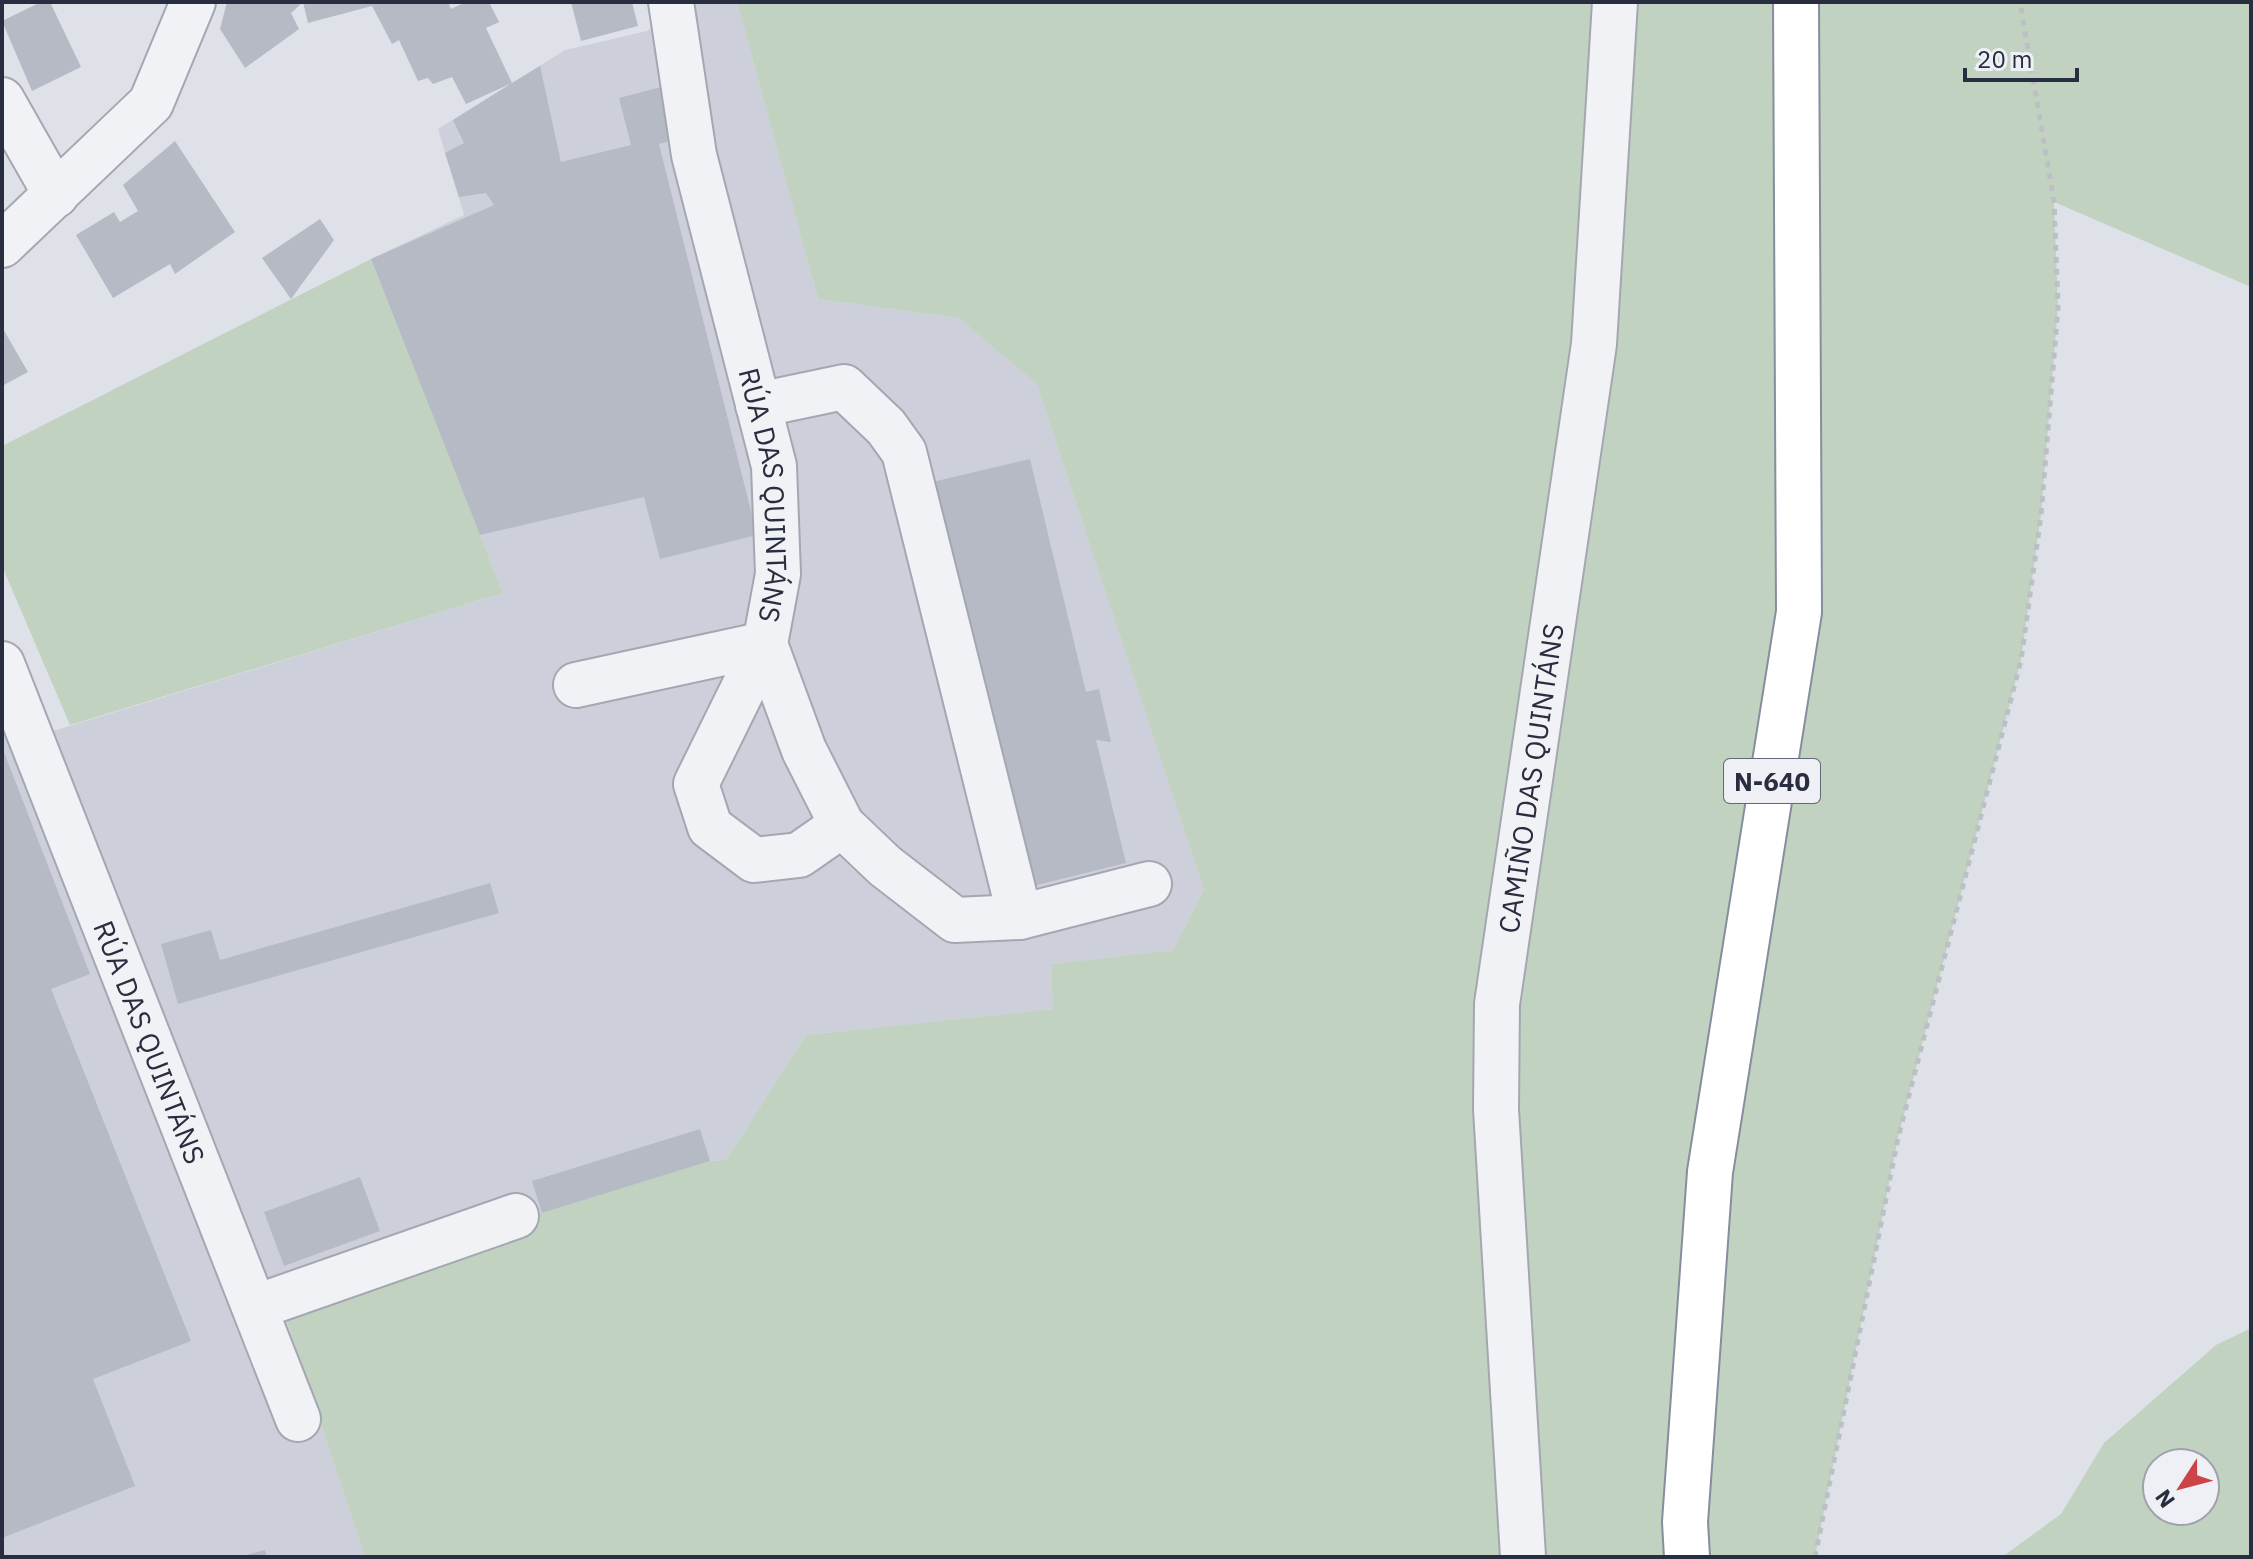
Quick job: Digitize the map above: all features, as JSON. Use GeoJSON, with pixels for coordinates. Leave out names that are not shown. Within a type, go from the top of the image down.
{"type":"FeatureCollection","features":[{"type":"Feature","properties":{"kind":"highway","name":"N-640"},"geometry":{"type":"LineString","coordinates":[[1687,1557],[1685,1522],[1710,1172],[1799,612],[1796,2]]}},
{"type":"Feature","properties":{"kind":"street"},"geometry":{"type":"LineString","coordinates":[[2,245],[151,103],[193,2]]}},
{"type":"Feature","properties":{"kind":"street","name":"RÚA DAS QUINTÁNS"},"geometry":{"type":"LineString","coordinates":[[671,2],[694,155],[774,466],[777,558],[765,644],[804,750],[842,825],[885,866],[955,920],[1020,917],[1149,884]]}},
{"type":"Feature","properties":{"kind":"street","name":"CAMIÑO DAS QUINTÁNS"},"geometry":{"type":"LineString","coordinates":[[1523,1557],[1496,1109],[1497,1004],[1594,344],[1615,2]]}},
{"type":"Feature","properties":{"kind":"street"},"geometry":{"type":"LineString","coordinates":[[2,100],[56,195]]}},
{"type":"Feature","properties":{"kind":"street"},"geometry":{"type":"LineString","coordinates":[[758,405],[844,387],[886,427],[904,452],[1020,917]]}},
{"type":"Feature","properties":{"kind":"street"},"geometry":{"type":"LineString","coordinates":[[576,685],[765,644]]}},
{"type":"Feature","properties":{"kind":"street"},"geometry":{"type":"LineString","coordinates":[[765,644],[696,784],[710,827],[754,860],[799,855],[842,825]]}},
{"type":"Feature","properties":{"kind":"street","name":"RÚA DAS QUINTÁNS"},"geometry":{"type":"LineString","coordinates":[[2,664],[298,1419]]}},
{"type":"Feature","properties":{"kind":"street"},"geometry":{"type":"LineString","coordinates":[[256,1307],[516,1216]]}},
{"type":"Feature","properties":{"kind":"path"},"geometry":{"type":"LineString","coordinates":[[1815,1557],[1898,1138],[2021,660],[2041,515],[2058,307],[2054,201],[2020,2]]}},
{"type":"Feature","properties":{"kind":"shaded area"},"geometry":{"type":"Polygon","coordinates":[[[686,2],[737,2],[818,299],[959,318],[1037,383],[1204,890],[1173,950],[1051,964],[1054,1009],[806,1035],[726,1160],[710,1161],[542,1213],[516,1216],[280,1301],[365,1557],[2,1557],[2,714],[14,743],[503,593],[371,259],[464,215],[438,129],[565,50],[647,31],[686,2]]]}},
{"type":"Feature","properties":{"kind":"green space"},"geometry":{"type":"Polygon","coordinates":[[[737,2],[2251,2],[2251,287],[2054,202],[2058,307],[2041,515],[2021,660],[1898,1138],[1815,1557],[365,1557],[280,1301],[516,1216],[542,1213],[710,1161],[726,1160],[806,1035],[1053,1009],[1051,964],[1173,950],[1204,890],[1037,384],[959,318],[818,299],[737,2]]]}},
{"type":"Feature","properties":{"kind":"green space"},"geometry":{"type":"Polygon","coordinates":[[[371,259],[503,593],[70,725],[2,566],[2,446],[371,259]]]}},
{"type":"Feature","properties":{"kind":"green space"},"geometry":{"type":"Polygon","coordinates":[[[2251,1328],[2251,1557],[2002,1557],[2061,1514],[2104,1443],[2216,1345],[2251,1328]]]}},
{"type":"Feature","properties":{"kind":"building"},"geometry":{"type":"Polygon","coordinates":[[[41,2],[50,2],[81,67],[32,91],[2,21],[41,2]]]}},
{"type":"Feature","properties":{"kind":"building"},"geometry":{"type":"Polygon","coordinates":[[[227,2],[303,2],[291,13],[299,29],[245,68],[220,29],[227,2]]]}},
{"type":"Feature","properties":{"kind":"building"},"geometry":{"type":"Polygon","coordinates":[[[303,2],[448,2],[451,9],[466,2],[489,2],[499,22],[486,28],[512,83],[466,104],[452,77],[433,84],[428,78],[418,81],[399,40],[392,44],[372,6],[308,23],[303,2]]]}},
{"type":"Feature","properties":{"kind":"building"},"geometry":{"type":"Polygon","coordinates":[[[571,2],[632,2],[638,26],[581,41],[571,2]]]}},
{"type":"Feature","properties":{"kind":"building"},"geometry":{"type":"Polygon","coordinates":[[[540,66],[561,162],[631,145],[619,98],[665,86],[678,139],[659,144],[757,535],[660,559],[644,497],[480,535],[371,259],[494,205],[486,193],[459,197],[445,153],[464,143],[453,120],[540,66]]]}},
{"type":"Feature","properties":{"kind":"building"},"geometry":{"type":"Polygon","coordinates":[[[175,141],[235,232],[175,274],[170,264],[113,298],[76,235],[114,212],[120,222],[138,211],[123,185],[175,141]]]}},
{"type":"Feature","properties":{"kind":"building"},"geometry":{"type":"Polygon","coordinates":[[[320,219],[334,240],[291,299],[262,258],[320,219]]]}},
{"type":"Feature","properties":{"kind":"building"},"geometry":{"type":"Polygon","coordinates":[[[2,327],[28,372],[2,386],[2,327]]]}},
{"type":"Feature","properties":{"kind":"building"},"geometry":{"type":"Polygon","coordinates":[[[1030,459],[1086,692],[1099,689],[1111,742],[1096,740],[1126,863],[1021,889],[924,484],[1030,459]]]}},
{"type":"Feature","properties":{"kind":"building"},"geometry":{"type":"Polygon","coordinates":[[[2,747],[90,974],[51,989],[191,1341],[93,1379],[135,1486],[2,1538],[2,747]]]}},
{"type":"Feature","properties":{"kind":"building"},"geometry":{"type":"Polygon","coordinates":[[[490,883],[499,913],[178,1004],[161,944],[211,930],[220,960],[490,883]]]}},
{"type":"Feature","properties":{"kind":"building"},"geometry":{"type":"Polygon","coordinates":[[[700,1129],[710,1161],[542,1213],[532,1181],[700,1129]]]}},
{"type":"Feature","properties":{"kind":"building"},"geometry":{"type":"Polygon","coordinates":[[[360,1177],[380,1231],[284,1266],[264,1212],[360,1177]]]}},
{"type":"Feature","properties":{"kind":"building"},"geometry":{"type":"Polygon","coordinates":[[[265,1550],[267,1557],[243,1557],[243,1556],[265,1550]]]}}]}
